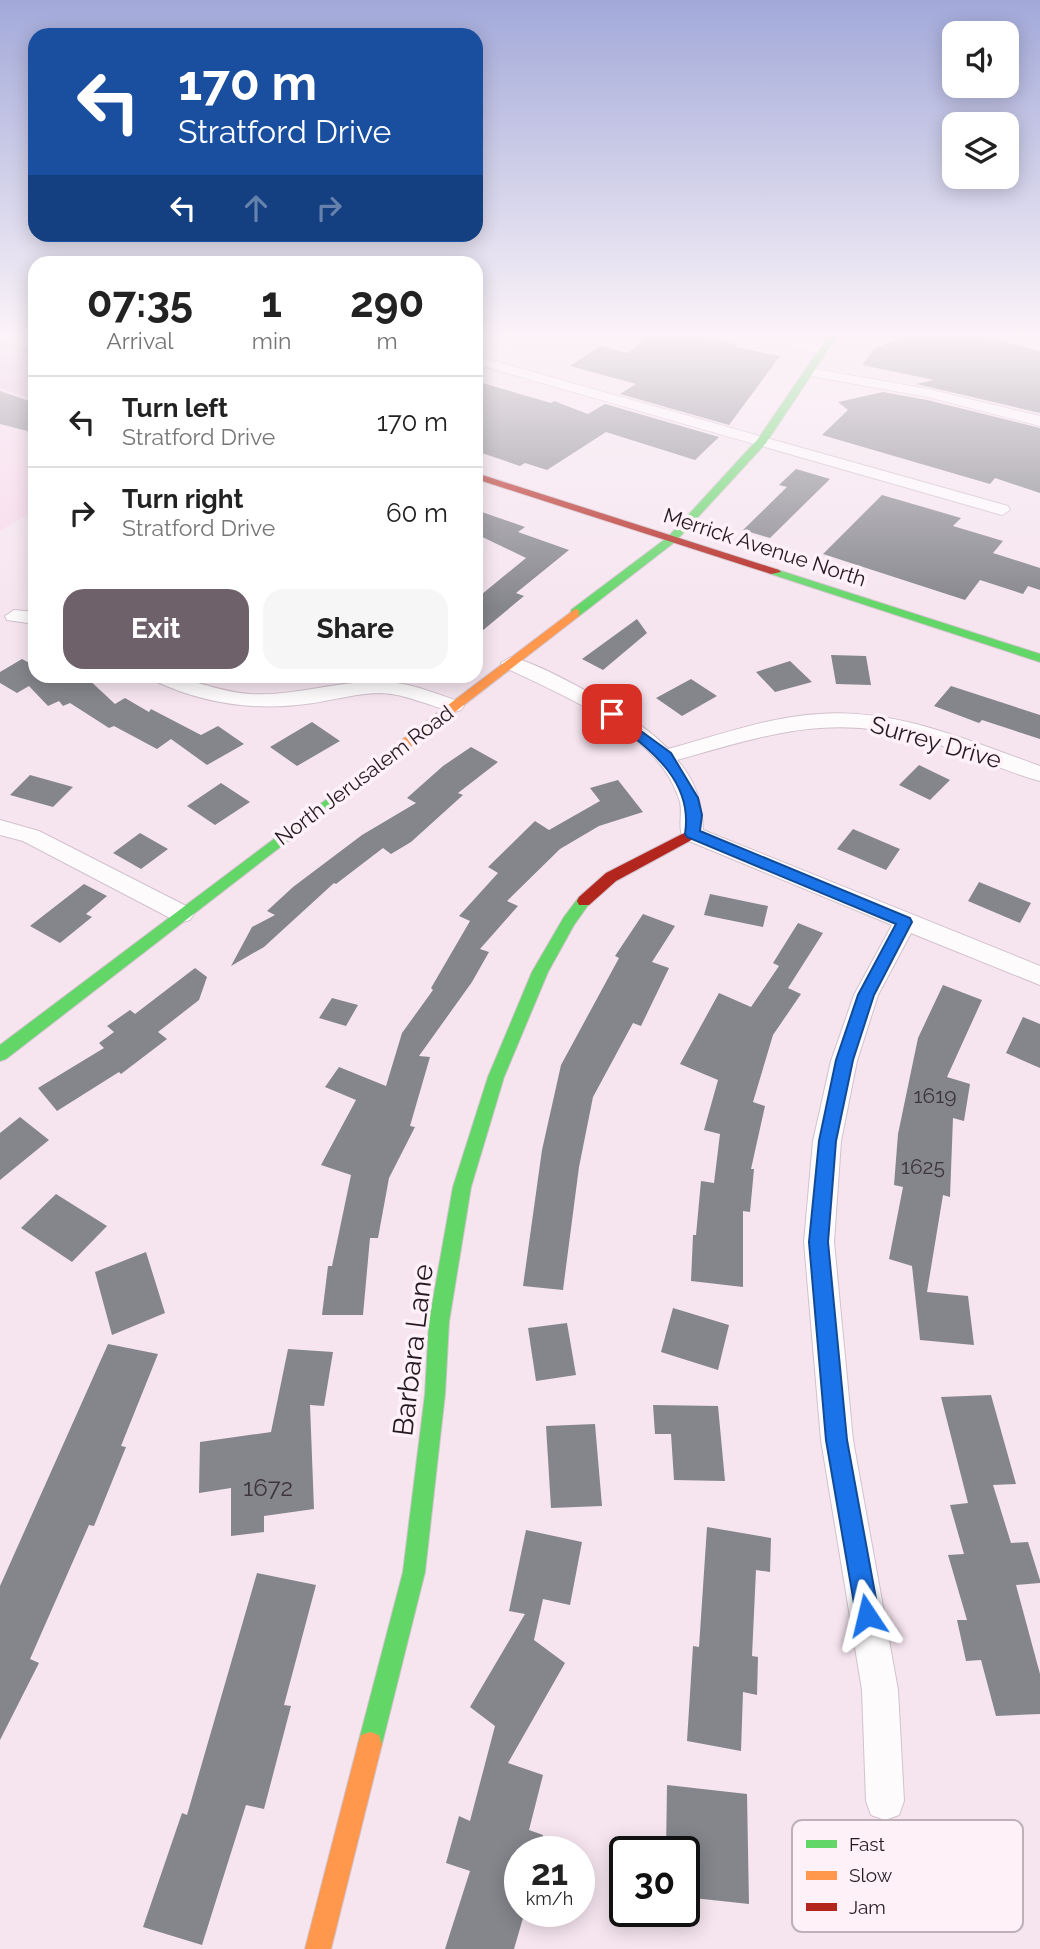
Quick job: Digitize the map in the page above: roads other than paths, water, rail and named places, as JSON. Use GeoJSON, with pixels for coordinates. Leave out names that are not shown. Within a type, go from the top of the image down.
{"type":"FeatureCollection","features":[{"type":"Feature","properties":{"kind":"main road","name":"North Jerusalem Road"},"geometry":{"type":"LineString","coordinates":[[0,1054],[672,539],[762,441],[772,426]]}},
{"type":"Feature","properties":{"kind":"main road","name":"Merrick Avenue North"},"geometry":{"type":"LineString","coordinates":[[483,478],[1040,658]]}},
{"type":"Feature","properties":{"kind":"main road","name":"Barbara Lane"},"geometry":{"type":"LineString","coordinates":[[318,1949],[414,1572],[435,1394],[439,1322],[462,1187],[496,1077],[540,972],[569,921],[590,894],[611,877],[692,834]]}},
{"type":"Feature","properties":{"kind":"street"},"geometry":{"type":"LineString","coordinates":[[709,426],[1002,510]]}},
{"type":"Feature","properties":{"kind":"street"},"geometry":{"type":"LineString","coordinates":[[14,616],[28,617]]}},
{"type":"Feature","properties":{"kind":"street"},"geometry":{"type":"LineString","coordinates":[[511,663],[612,714],[667,756],[691,798],[695,815],[692,834],[1040,976]]}},
{"type":"Feature","properties":{"kind":"street"},"geometry":{"type":"LineString","coordinates":[[177,683],[197,691],[237,699],[268,701],[306,698],[356,689],[391,688],[454,706]]}},
{"type":"Feature","properties":{"kind":"street","name":"Surrey Drive"},"geometry":{"type":"LineString","coordinates":[[667,756],[780,727],[818,720],[855,719],[896,725],[1040,774]]}},
{"type":"Feature","properties":{"kind":"street"},"geometry":{"type":"LineString","coordinates":[[0,827],[31,835],[182,914]]}},
{"type":"Feature","properties":{"kind":"street"},"geometry":{"type":"LineString","coordinates":[[885,1801],[880,1690],[837,1440],[819,1242],[827,1141],[844,1060],[866,995],[905,922]]}}]}
